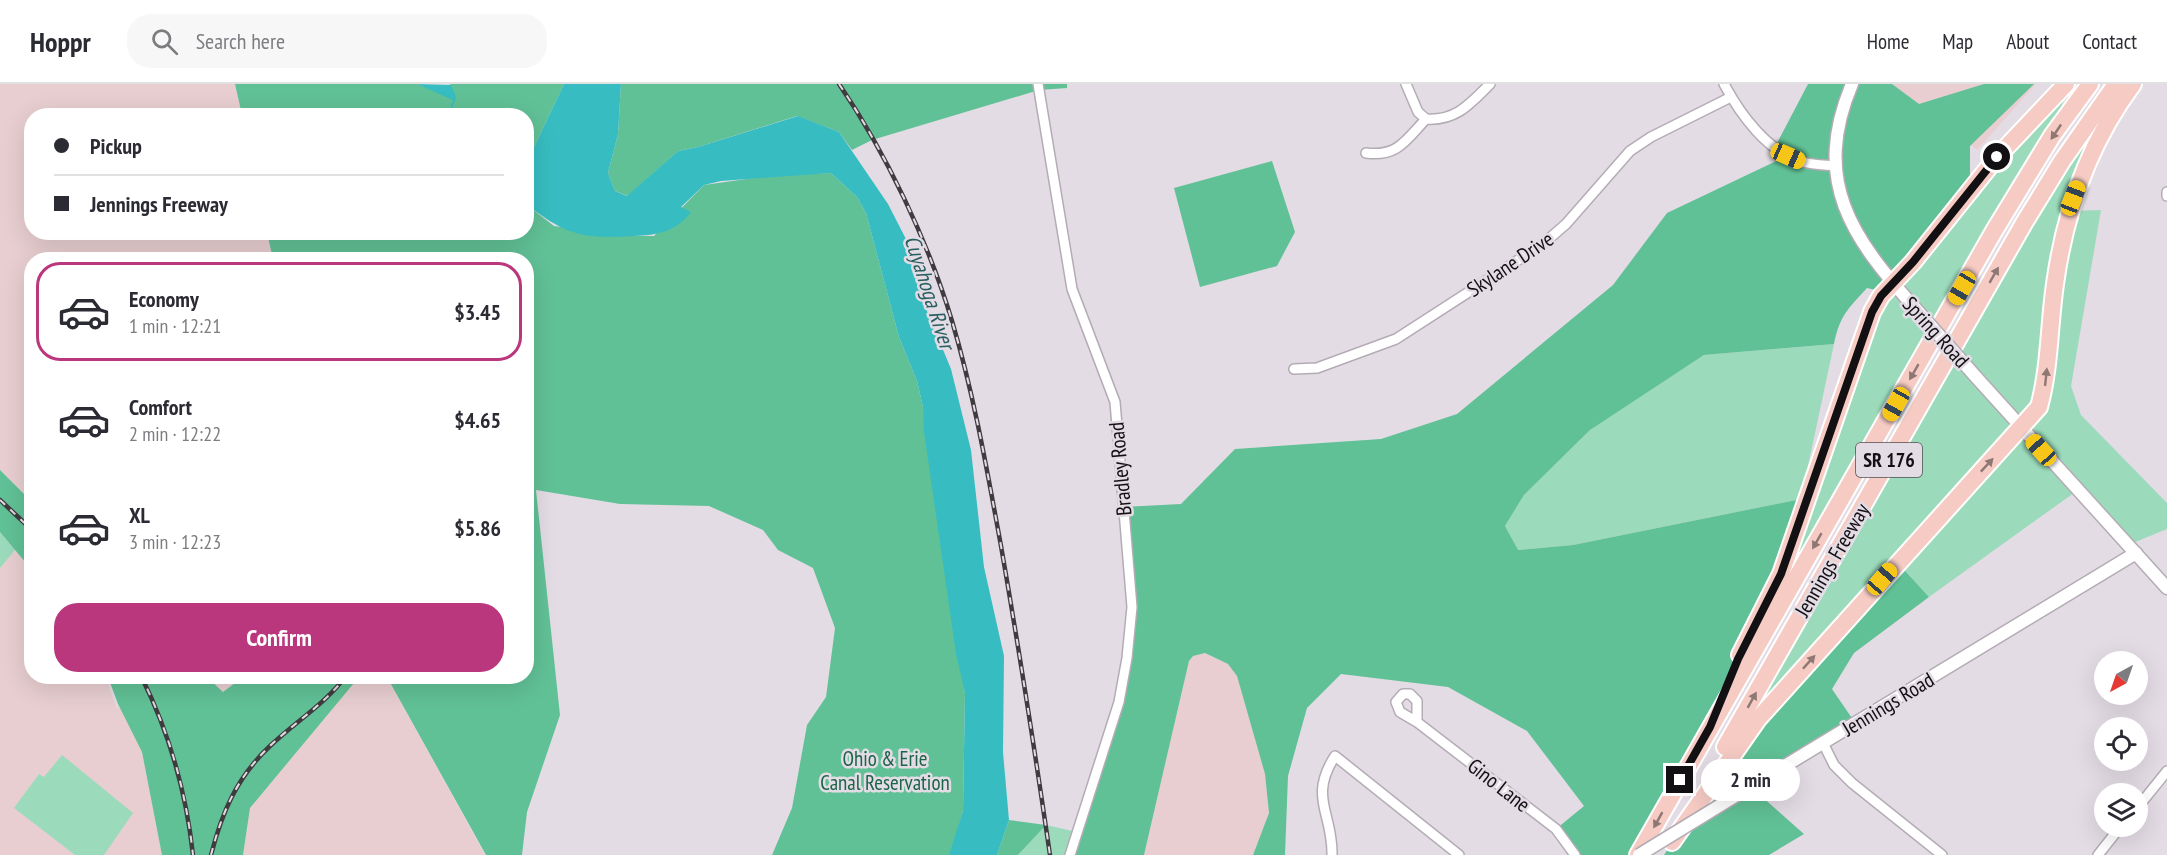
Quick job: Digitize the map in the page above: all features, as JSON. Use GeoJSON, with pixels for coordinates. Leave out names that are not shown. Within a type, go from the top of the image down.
{"type":"FeatureCollection","features":[{"type":"Feature","properties":{"kind":"highway"},"geometry":{"type":"LineString","coordinates":[[1710,727],[1738,659],[1781,574],[1872,312],[1881,296],[1913,262],[1997,157],[2066,84]]}},
{"type":"Feature","properties":{"kind":"highway","name":"Jennings Freeway"},"geometry":{"type":"LineString","coordinates":[[1639,855],[2004,214],[2052,136],[2090,84]]}},
{"type":"Feature","properties":{"kind":"highway","name":"Jennings Freeway"},"geometry":{"type":"LineString","coordinates":[[1668,849],[2024,223],[2062,161],[2116,84]]}},
{"type":"Feature","properties":{"kind":"highway"},"geometry":{"type":"LineString","coordinates":[[1668,849],[1758,719],[2039,407],[2045,387],[2055,285],[2062,241],[2073,198],[2093,149],[2133,84]]}},
{"type":"Feature","properties":{"kind":"street","name":"Bradley Road"},"geometry":{"type":"LineString","coordinates":[[1038,84],[1072,289],[1114,402],[1132,607],[1119,702],[1070,855]]}},
{"type":"Feature","properties":{"kind":"street"},"geometry":{"type":"LineString","coordinates":[[1406,84],[1418,112],[1426,119]]}},
{"type":"Feature","properties":{"kind":"street"},"geometry":{"type":"LineString","coordinates":[[1366,153],[1387,154],[1398,149],[1426,119],[1453,117],[1462,112],[1490,84]]}},
{"type":"Feature","properties":{"kind":"street"},"geometry":{"type":"LineString","coordinates":[[1724,84],[1731,97],[1763,136],[1781,152],[1802,162],[1835,166]]}},
{"type":"Feature","properties":{"kind":"street","name":"Spring Road"},"geometry":{"type":"LineString","coordinates":[[1852,84],[1840,118],[1835,166],[1844,207],[1856,235],[1892,283],[2167,588]]}},
{"type":"Feature","properties":{"kind":"street","name":"Skylane Drive"},"geometry":{"type":"LineString","coordinates":[[1294,369],[1317,368],[1396,339],[1543,244],[1566,224],[1630,151],[1652,137],[1731,97]]}},
{"type":"Feature","properties":{"kind":"street","name":"Jennings Road"},"geometry":{"type":"LineString","coordinates":[[1639,855],[2136,553]]}},
{"type":"Feature","properties":{"kind":"street","name":"Gino Lane"},"geometry":{"type":"LineString","coordinates":[[1417,722],[1556,829],[1575,855]]}},
{"type":"Feature","properties":{"kind":"street"},"geometry":{"type":"LineString","coordinates":[[1823,743],[1834,765],[1852,783],[1942,855]]}},
{"type":"Feature","properties":{"kind":"street"},"geometry":{"type":"LineString","coordinates":[[1332,855],[1330,827],[1322,808],[1321,790],[1328,767],[1335,756],[1459,855]]}},
{"type":"Feature","properties":{"kind":"street"},"geometry":{"type":"LineString","coordinates":[[2148,795],[2167,771]]}},
{"type":"Feature","properties":{"kind":"street"},"geometry":{"type":"LineString","coordinates":[[2098,855],[2112,837]]}},
{"type":"Feature","properties":{"kind":"shaded area"},"geometry":{"type":"Polygon","coordinates":[[[0,84],[235,84],[240,108],[24,108],[24,240],[269,240],[271,252],[24,252],[24,494],[0,470],[0,84]]]}},
{"type":"Feature","properties":{"kind":"shaded area"},"geometry":{"type":"Polygon","coordinates":[[[1892,84],[2036,84],[1977,150],[1892,84]]]}},
{"type":"Feature","properties":{"kind":"shaded area"},"geometry":{"type":"Polygon","coordinates":[[[0,532],[24,561],[24,684],[108,684],[116,707],[123,709],[142,752],[162,855],[0,855],[0,532]]]}},
{"type":"Feature","properties":{"kind":"shaded area"},"geometry":{"type":"Polygon","coordinates":[[[1205,653],[1228,664],[1237,676],[1265,774],[1269,813],[1253,855],[1144,855],[1189,661],[1193,656],[1205,653]]]}},
{"type":"Feature","properties":{"kind":"shaded area"},"geometry":{"type":"Polygon","coordinates":[[[214,684],[234,684],[223,692],[214,684]]]}},
{"type":"Feature","properties":{"kind":"shaded area"},"geometry":{"type":"Polygon","coordinates":[[[352,684],[391,684],[485,855],[243,855],[250,808],[352,684]]]}},
{"type":"Feature","properties":{"kind":"green space"},"geometry":{"type":"Polygon","coordinates":[[[235,84],[417,84],[446,95],[451,85],[449,84],[564,84],[534,147],[534,108],[240,108],[235,84]]]}},
{"type":"Feature","properties":{"kind":"green space"},"geometry":{"type":"Polygon","coordinates":[[[621,84],[1067,84],[1067,88],[1039,90],[872,140],[852,150],[839,132],[797,116],[698,147],[678,151],[628,196],[615,191],[608,173],[618,134],[621,84]]]}},
{"type":"Feature","properties":{"kind":"green space"},"geometry":{"type":"Polygon","coordinates":[[[1808,84],[1892,84],[1919,104],[1984,84],[2034,84],[1970,146],[1970,190],[1884,292],[1867,288],[1842,319],[1834,344],[1704,355],[1590,430],[1524,495],[1505,526],[1518,550],[1573,545],[1801,499],[1788,553],[1725,689],[1638,855],[1575,855],[1556,829],[1584,806],[1527,731],[1448,687],[1341,674],[1307,708],[1288,776],[1285,855],[1253,855],[1269,813],[1265,774],[1237,676],[1228,664],[1205,653],[1193,656],[1189,661],[1144,855],[1070,855],[1108,744],[1132,607],[1123,507],[1181,504],[1235,449],[1381,439],[1457,414],[1613,285],[1667,213],[1787,156],[1775,147],[1808,84]]]}},
{"type":"Feature","properties":{"kind":"green space"},"geometry":{"type":"Polygon","coordinates":[[[2073,88],[2064,99],[2052,136],[1918,364],[1795,559],[1876,315],[1970,190],[2073,88]]]}},
{"type":"Feature","properties":{"kind":"green space"},"geometry":{"type":"Polygon","coordinates":[[[2092,117],[2104,128],[2070,211],[2101,210],[2071,386],[2081,415],[2167,503],[2167,529],[2128,545],[2078,490],[1929,597],[1897,562],[1758,719],[1748,706],[2092,117]]]}},
{"type":"Feature","properties":{"kind":"green space"},"geometry":{"type":"Polygon","coordinates":[[[1272,161],[1295,232],[1277,266],[1200,287],[1174,188],[1272,161]]]}},
{"type":"Feature","properties":{"kind":"green space","name":"Ohio & Erie Canal Reservation"},"geometry":{"type":"Polygon","coordinates":[[[831,173],[857,197],[866,213],[899,337],[917,381],[923,407],[965,693],[963,811],[952,851],[949,855],[772,855],[792,808],[807,725],[826,697],[835,628],[813,568],[778,550],[763,530],[709,506],[620,504],[536,490],[560,715],[527,812],[522,855],[486,855],[391,684],[534,684],[534,252],[271,252],[269,240],[534,240],[534,210],[554,226],[633,236],[654,236],[704,185],[775,175],[831,173]]]}},
{"type":"Feature","properties":{"kind":"green space"},"geometry":{"type":"Polygon","coordinates":[[[1834,344],[1801,499],[1573,545],[1517,550],[1505,526],[1524,495],[1592,428],[1704,355],[1834,344]]]}},
{"type":"Feature","properties":{"kind":"green space"},"geometry":{"type":"Polygon","coordinates":[[[0,470],[24,494],[24,561],[0,532],[0,470]]]}},
{"type":"Feature","properties":{"kind":"green space"},"geometry":{"type":"Polygon","coordinates":[[[0,532],[15,550],[0,568],[0,532]]]}},
{"type":"Feature","properties":{"kind":"green space"},"geometry":{"type":"Polygon","coordinates":[[[1897,562],[1929,597],[1854,653],[1832,689],[1856,724],[1751,787],[1804,834],[1769,855],[1664,855],[1731,755],[1897,562]]]}},
{"type":"Feature","properties":{"kind":"green space"},"geometry":{"type":"Polygon","coordinates":[[[111,684],[214,684],[223,692],[234,684],[353,684],[250,808],[243,855],[162,855],[142,752],[111,684]]]}},
{"type":"Feature","properties":{"kind":"green space"},"geometry":{"type":"Polygon","coordinates":[[[62,755],[133,813],[104,855],[75,855],[14,808],[39,774],[44,777],[62,755]]]}},
{"type":"Feature","properties":{"kind":"green space"},"geometry":{"type":"Polygon","coordinates":[[[1009,820],[1046,825],[1018,855],[997,855],[1009,820]]]}},
{"type":"Feature","properties":{"kind":"green space"},"geometry":{"type":"Polygon","coordinates":[[[1046,825],[1077,832],[1070,855],[1018,855],[1046,825]]]}},
{"type":"Feature","properties":{"kind":"water"},"geometry":{"type":"Polygon","coordinates":[[[417,84],[451,85],[456,97],[453,100],[417,84]]]}},
{"type":"Feature","properties":{"kind":"water"},"geometry":{"type":"Polygon","coordinates":[[[564,84],[621,84],[618,134],[608,173],[615,191],[627,196],[678,151],[798,116],[839,132],[888,204],[909,245],[923,280],[928,299],[927,311],[951,369],[971,450],[984,567],[1004,656],[1003,752],[1009,820],[997,855],[949,855],[963,811],[965,693],[956,654],[924,432],[923,407],[917,381],[899,337],[866,213],[857,197],[831,173],[721,181],[704,185],[681,207],[691,212],[679,224],[666,231],[642,236],[589,236],[565,229],[534,210],[534,147],[564,84]]]}},
{"type":"Feature","properties":{"kind":"waterway"},"geometry":{"type":"LineString","coordinates":[[451,108],[455,98]]}},
{"type":"Feature","properties":{"kind":"railway"},"geometry":{"type":"LineString","coordinates":[[839,84],[873,139],[904,198],[931,260],[960,349],[1001,546],[1050,855]]}},
{"type":"Feature","properties":{"kind":"railway"},"geometry":{"type":"LineString","coordinates":[[0,500],[24,522]]}},
{"type":"Feature","properties":{"kind":"railway"},"geometry":{"type":"LineString","coordinates":[[145,684],[175,763],[186,808],[193,855]]}},
{"type":"Feature","properties":{"kind":"railway"},"geometry":{"type":"LineString","coordinates":[[211,855],[220,824],[232,796],[248,770],[270,746],[340,684]]}},
{"type":"Feature","properties":{"kind":"route"},"geometry":{"type":"LineString","coordinates":[[1680,780],[1710,727],[1738,659],[1781,574],[1872,312],[1881,296],[1913,262],[1997,157]]}},
{"type":"Feature","properties":{"kind":"water label","name":"Cuyahoga River"},"geometry":{"type":"Point","coordinates":[930,292]}}]}
